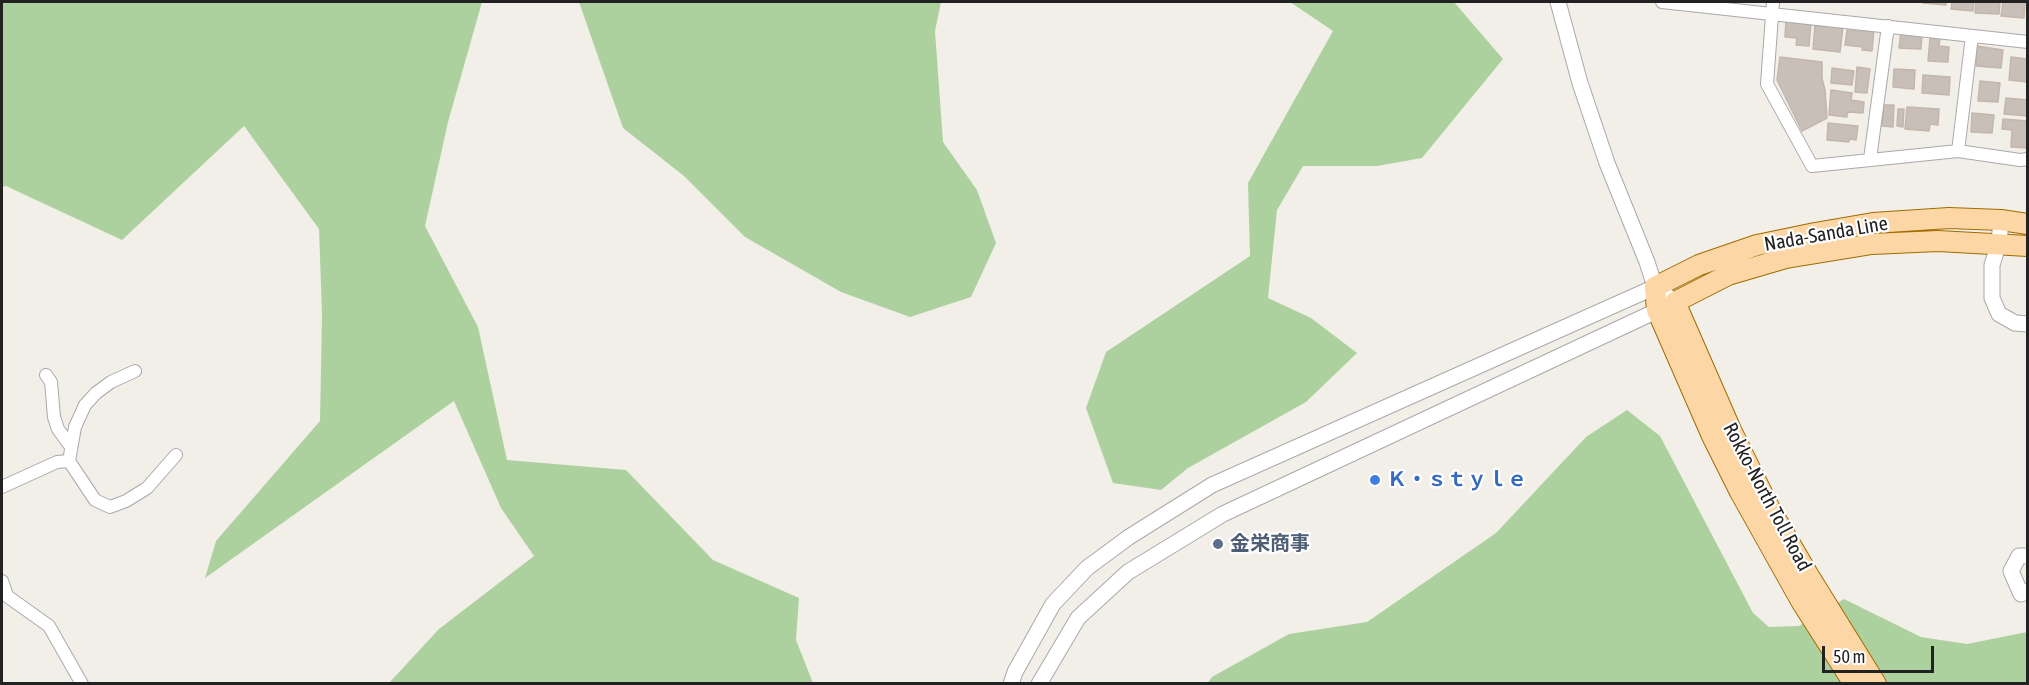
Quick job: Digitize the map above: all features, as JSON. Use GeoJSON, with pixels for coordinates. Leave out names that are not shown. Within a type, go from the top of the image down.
{"type":"FeatureCollection","features":[{"type":"Feature","properties":{"kind":"main road","name":"Nada-Sanda Line"},"geometry":{"type":"LineString","coordinates":[[1655,287],[1699,265],[1757,245],[1815,232],[1874,223],[1949,218],[2001,220],[2028,224]]}},
{"type":"Feature","properties":{"kind":"main road","name":"Nada-Sanda Line"},"geometry":{"type":"LineString","coordinates":[[1675,303],[1728,275],[1786,258],[1872,244],[1938,241],[2028,246]]}},
{"type":"Feature","properties":{"kind":"main road"},"geometry":{"type":"LineString","coordinates":[[1655,287],[1657,310]]}},
{"type":"Feature","properties":{"kind":"main road","name":"Rokko-North Toll Road"},"geometry":{"type":"LineString","coordinates":[[1675,303],[1731,430],[1770,508],[1876,684]]}},
{"type":"Feature","properties":{"kind":"main road","name":"Rokko-North Toll Road"},"geometry":{"type":"LineString","coordinates":[[1657,310],[1712,436],[1740,492],[1801,601],[1854,684]]}},
{"type":"Feature","properties":{"kind":"street"},"geometry":{"type":"LineString","coordinates":[[1558,2],[1580,83],[1606,163],[1655,287],[1675,303]]}},
{"type":"Feature","properties":{"kind":"street"},"geometry":{"type":"LineString","coordinates":[[1662,2],[1772,7],[1888,26],[2028,42]]}},
{"type":"Feature","properties":{"kind":"street"},"geometry":{"type":"LineString","coordinates":[[1772,7],[1767,84],[1812,166],[1958,151],[2020,160],[2028,159]]}},
{"type":"Feature","properties":{"kind":"street"},"geometry":{"type":"LineString","coordinates":[[1870,159],[1888,26]]}},
{"type":"Feature","properties":{"kind":"street"},"geometry":{"type":"LineString","coordinates":[[1958,151],[1972,36]]}},
{"type":"Feature","properties":{"kind":"street"},"geometry":{"type":"LineString","coordinates":[[2001,220],[1999,243],[1992,265],[1992,298],[1999,314],[2015,323],[2028,324]]}},
{"type":"Feature","properties":{"kind":"street"},"geometry":{"type":"LineString","coordinates":[[1011,684],[1015,672],[1053,604],[1087,568],[1129,537],[1203,491],[1655,287]]}},
{"type":"Feature","properties":{"kind":"street"},"geometry":{"type":"LineString","coordinates":[[1039,684],[1078,618],[1128,572],[1204,525],[1223,514],[1675,303]]}},
{"type":"Feature","properties":{"kind":"street"},"geometry":{"type":"LineString","coordinates":[[135,371],[111,382],[85,405],[75,427],[69,461],[95,500],[110,507],[126,501],[147,488],[176,455]]}},
{"type":"Feature","properties":{"kind":"street"},"geometry":{"type":"LineString","coordinates":[[46,375],[51,382],[54,417],[58,429],[71,447]]}},
{"type":"Feature","properties":{"kind":"street"},"geometry":{"type":"LineString","coordinates":[[2,488],[57,462],[69,461]]}},
{"type":"Feature","properties":{"kind":"street"},"geometry":{"type":"LineString","coordinates":[[2028,556],[2019,556],[2011,572],[2021,594],[2028,591]]}},
{"type":"Feature","properties":{"kind":"street"},"geometry":{"type":"LineString","coordinates":[[2,581],[7,596],[49,626],[82,684]]}},
{"type":"Feature","properties":{"kind":"green space"},"geometry":{"type":"Polygon","coordinates":[[[2,2],[482,2],[448,122],[425,226],[478,327],[507,460],[626,470],[713,560],[799,598],[796,640],[813,683],[389,683],[439,629],[534,556],[501,508],[454,401],[205,578],[216,541],[320,421],[322,315],[319,229],[244,126],[122,240],[6,186],[2,187],[2,2]]]}},
{"type":"Feature","properties":{"kind":"green space"},"geometry":{"type":"Polygon","coordinates":[[[579,2],[941,2],[935,31],[943,142],[977,190],[996,243],[971,297],[910,317],[841,292],[745,237],[684,176],[623,128],[579,2]]]}},
{"type":"Feature","properties":{"kind":"green space"},"geometry":{"type":"Polygon","coordinates":[[[1290,2],[1454,2],[1503,59],[1422,158],[1377,166],[1303,166],[1277,210],[1268,298],[1311,318],[1357,353],[1306,402],[1188,468],[1161,490],[1113,483],[1086,408],[1106,352],[1250,256],[1248,183],[1333,31],[1290,2]]]}},
{"type":"Feature","properties":{"kind":"green space"},"geometry":{"type":"Polygon","coordinates":[[[1627,410],[1660,436],[1753,613],[1769,627],[1799,626],[1844,599],[1921,637],[1967,644],[2027,632],[2027,683],[1207,684],[1212,677],[1289,634],[1367,622],[1496,533],[1586,437],[1627,410]]]}},
{"type":"Feature","properties":{"kind":"building"},"geometry":{"type":"Polygon","coordinates":[[[1946,2],[1946,5],[1923,3],[1946,2]]]}},
{"type":"Feature","properties":{"kind":"building"},"geometry":{"type":"Polygon","coordinates":[[[1952,2],[1974,2],[1973,11],[1951,9],[1952,2]]]}},
{"type":"Feature","properties":{"kind":"building"},"geometry":{"type":"Polygon","coordinates":[[[1976,2],[2000,2],[1999,14],[1975,13],[1976,2]]]}},
{"type":"Feature","properties":{"kind":"building"},"geometry":{"type":"Polygon","coordinates":[[[2003,2],[2025,2],[2024,18],[2001,16],[2003,2]]]}},
{"type":"Feature","properties":{"kind":"building"},"geometry":{"type":"Polygon","coordinates":[[[1786,20],[1811,23],[1809,46],[1796,45],[1797,38],[1785,37],[1786,20]]]}},
{"type":"Feature","properties":{"kind":"building"},"geometry":{"type":"Polygon","coordinates":[[[1815,24],[1843,27],[1840,52],[1813,49],[1815,24]]]}},
{"type":"Feature","properties":{"kind":"building"},"geometry":{"type":"Polygon","coordinates":[[[1865,28],[1874,29],[1872,51],[1862,50],[1863,47],[1845,45],[1847,30],[1864,32],[1865,28]]]}},
{"type":"Feature","properties":{"kind":"building"},"geometry":{"type":"Polygon","coordinates":[[[1901,31],[1922,33],[1921,49],[1899,48],[1901,31]]]}},
{"type":"Feature","properties":{"kind":"building"},"geometry":{"type":"Polygon","coordinates":[[[1930,38],[1940,38],[1939,46],[1949,47],[1948,62],[1928,61],[1930,38]]]}},
{"type":"Feature","properties":{"kind":"building"},"geometry":{"type":"Polygon","coordinates":[[[1977,46],[2003,50],[2001,68],[1976,66],[1977,46]]]}},
{"type":"Feature","properties":{"kind":"building"},"geometry":{"type":"Polygon","coordinates":[[[1780,57],[1822,62],[1827,118],[1802,131],[1777,80],[1780,57]]]}},
{"type":"Feature","properties":{"kind":"building"},"geometry":{"type":"Polygon","coordinates":[[[2011,57],[2028,59],[2028,82],[2009,80],[2011,57]]]}},
{"type":"Feature","properties":{"kind":"building"},"geometry":{"type":"Polygon","coordinates":[[[1857,67],[1870,69],[1867,93],[1855,92],[1857,67]]]}},
{"type":"Feature","properties":{"kind":"building"},"geometry":{"type":"Polygon","coordinates":[[[1832,68],[1854,71],[1852,85],[1831,83],[1832,68]]]}},
{"type":"Feature","properties":{"kind":"building"},"geometry":{"type":"Polygon","coordinates":[[[1894,69],[1915,70],[1914,89],[1893,87],[1894,69]]]}},
{"type":"Feature","properties":{"kind":"building"},"geometry":{"type":"Polygon","coordinates":[[[1923,75],[1950,77],[1949,95],[1922,93],[1923,75]]]}},
{"type":"Feature","properties":{"kind":"building"},"geometry":{"type":"Polygon","coordinates":[[[1980,81],[2000,83],[1998,102],[1978,101],[1980,81]]]}},
{"type":"Feature","properties":{"kind":"building"},"geometry":{"type":"Polygon","coordinates":[[[1831,90],[1852,93],[1851,100],[1864,102],[1863,113],[1850,112],[1847,113],[1847,117],[1829,115],[1831,90]]]}},
{"type":"Feature","properties":{"kind":"building"},"geometry":{"type":"Polygon","coordinates":[[[2006,98],[2028,100],[2028,116],[2004,114],[2006,98]]]}},
{"type":"Feature","properties":{"kind":"building"},"geometry":{"type":"Polygon","coordinates":[[[1884,105],[1894,105],[1893,127],[1882,126],[1884,105]]]}},
{"type":"Feature","properties":{"kind":"building"},"geometry":{"type":"Polygon","coordinates":[[[1907,107],[1939,109],[1938,125],[1930,124],[1929,131],[1905,129],[1907,107]]]}},
{"type":"Feature","properties":{"kind":"building"},"geometry":{"type":"Polygon","coordinates":[[[1898,109],[1904,109],[1903,127],[1897,126],[1898,109]]]}},
{"type":"Feature","properties":{"kind":"building"},"geometry":{"type":"Polygon","coordinates":[[[1972,113],[1994,115],[1992,133],[1971,132],[1972,113]]]}},
{"type":"Feature","properties":{"kind":"building"},"geometry":{"type":"Polygon","coordinates":[[[2003,119],[2028,121],[2028,148],[2011,147],[2012,130],[2002,129],[2003,119]]]}},
{"type":"Feature","properties":{"kind":"building"},"geometry":{"type":"Polygon","coordinates":[[[1828,123],[1858,126],[1856,140],[1849,139],[1849,142],[1827,140],[1828,123]]]}},
{"type":"Feature","properties":{"kind":"place","name":"Ｋ・ｓｔｙｌｅ"},"geometry":{"type":"Point","coordinates":[1375,480]}},
{"type":"Feature","properties":{"kind":"place","name":"金栄商事"},"geometry":{"type":"Point","coordinates":[1218,544]}}]}
